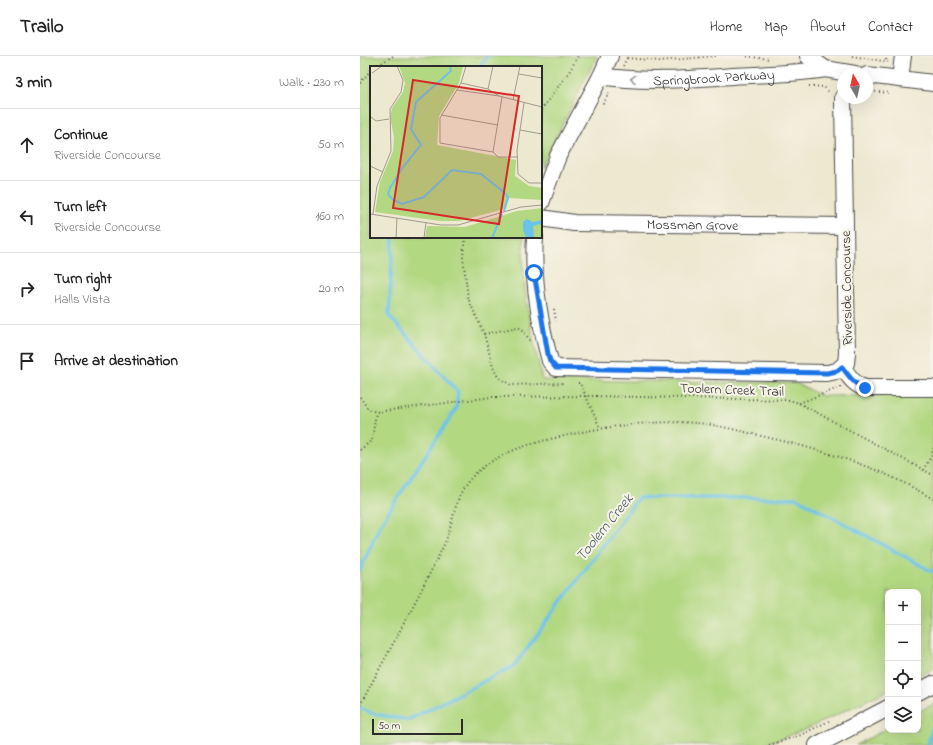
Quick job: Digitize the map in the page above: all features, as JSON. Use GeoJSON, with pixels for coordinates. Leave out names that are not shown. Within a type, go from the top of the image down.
{"type":"FeatureCollection","features":[{"type":"Feature","properties":{"kind":"street"},"geometry":{"type":"LineString","coordinates":[[542,200],[558,156],[609,77],[610,56]]}},
{"type":"Feature","properties":{"kind":"street","name":"Springbrook Parkway"},"geometry":{"type":"LineString","coordinates":[[808,56],[825,69]]}},
{"type":"Feature","properties":{"kind":"street"},"geometry":{"type":"LineString","coordinates":[[900,79],[903,56]]}},
{"type":"Feature","properties":{"kind":"street","name":"Springbrook Parkway"},"geometry":{"type":"LineString","coordinates":[[609,77],[703,78],[806,72],[825,69],[837,72]]}},
{"type":"Feature","properties":{"kind":"street"},"geometry":{"type":"LineString","coordinates":[[873,77],[933,83]]}},
{"type":"Feature","properties":{"kind":"street","name":"Riverside Concourse"},"geometry":{"type":"LineString","coordinates":[[836,99],[845,226],[847,353],[846,363],[842,367]]}},
{"type":"Feature","properties":{"kind":"street","name":"Mossman Grove"},"geometry":{"type":"LineString","coordinates":[[542,218],[574,223],[845,226]]}},
{"type":"Feature","properties":{"kind":"street"},"geometry":{"type":"LineString","coordinates":[[535,238],[534,273],[544,339],[550,361],[556,368],[827,373],[837,371],[842,367],[852,380],[859,386],[872,389],[933,388]]}},
{"type":"Feature","properties":{"kind":"street"},"geometry":{"type":"LineString","coordinates":[[921,690],[933,684]]}},
{"type":"Feature","properties":{"kind":"street"},"geometry":{"type":"LineString","coordinates":[[818,745],[885,710]]}},
{"type":"Feature","properties":{"kind":"path"},"geometry":{"type":"LineString","coordinates":[[378,66],[393,56]]}},
{"type":"Feature","properties":{"kind":"path"},"geometry":{"type":"LineString","coordinates":[[542,109],[569,72],[578,56]]}},
{"type":"Feature","properties":{"kind":"path"},"geometry":{"type":"LineString","coordinates":[[622,56],[659,61],[716,56]]}},
{"type":"Feature","properties":{"kind":"path"},"geometry":{"type":"LineString","coordinates":[[744,56],[774,60]]}},
{"type":"Feature","properties":{"kind":"path"},"geometry":{"type":"LineString","coordinates":[[886,60],[887,56]]}},
{"type":"Feature","properties":{"kind":"path"},"geometry":{"type":"LineString","coordinates":[[600,110],[609,77],[627,57]]}},
{"type":"Feature","properties":{"kind":"path"},"geometry":{"type":"LineString","coordinates":[[360,83],[370,71]]}},
{"type":"Feature","properties":{"kind":"path"},"geometry":{"type":"LineString","coordinates":[[808,86],[824,86],[836,99]]}},
{"type":"Feature","properties":{"kind":"path"},"geometry":{"type":"LineString","coordinates":[[464,238],[462,257],[468,298],[484,334],[493,367],[498,376],[511,384],[567,383]]}},
{"type":"Feature","properties":{"kind":"path"},"geometry":{"type":"LineString","coordinates":[[553,303],[557,323]]}},
{"type":"Feature","properties":{"kind":"path"},"geometry":{"type":"LineString","coordinates":[[484,334],[518,327],[523,330],[530,342],[544,339]]}},
{"type":"Feature","properties":{"kind":"path"},"geometry":{"type":"LineString","coordinates":[[799,403],[839,388],[852,380]]}},
{"type":"Feature","properties":{"kind":"path"},"geometry":{"type":"LineString","coordinates":[[573,383],[580,383],[584,396],[600,428]]}},
{"type":"Feature","properties":{"kind":"path","name":"Toolern Creek Trail"},"geometry":{"type":"LineString","coordinates":[[376,412],[492,397],[584,396],[775,399],[799,403],[933,475]]}},
{"type":"Feature","properties":{"kind":"path"},"geometry":{"type":"LineString","coordinates":[[360,398],[368,409],[376,412],[372,440],[360,450]]}},
{"type":"Feature","properties":{"kind":"path"},"geometry":{"type":"LineString","coordinates":[[360,705],[444,545],[456,503],[469,480],[486,464],[516,448],[600,428],[654,422],[697,424],[792,443],[864,464],[897,479],[933,499]]}},
{"type":"Feature","properties":{"kind":"path"},"geometry":{"type":"LineString","coordinates":[[924,470],[932,455],[933,448]]}},
{"type":"Feature","properties":{"kind":"path"},"geometry":{"type":"LineString","coordinates":[[769,745],[801,734],[834,719]]}},
{"type":"Feature","properties":{"kind":"green space"},"geometry":{"type":"Polygon","coordinates":[[[360,56],[597,56],[542,165],[542,66],[370,66],[370,238],[524,238],[523,255],[525,291],[542,380],[796,383],[822,396],[933,395],[933,669],[921,675],[921,589],[885,589],[885,691],[805,730],[762,745],[360,745],[360,56]]]}},
{"type":"Feature","properties":{"kind":"green space"},"geometry":{"type":"Polygon","coordinates":[[[933,704],[933,745],[856,745],[885,730],[885,733],[921,733],[921,710],[933,704]]]}},
{"type":"Feature","properties":{"kind":"waterway","name":"Toolern Creek"},"geometry":{"type":"LineString","coordinates":[[480,66],[488,56]]}},
{"type":"Feature","properties":{"kind":"waterway","name":"Toolern Creek"},"geometry":{"type":"LineString","coordinates":[[360,570],[380,525],[456,409],[458,392],[389,316],[393,238]]}},
{"type":"Feature","properties":{"kind":"waterway","name":"Toolern Creek"},"geometry":{"type":"LineString","coordinates":[[360,708],[374,714],[408,720],[514,666],[638,498],[797,498],[933,572]]}},
{"type":"Feature","properties":{"kind":"waterway","name":"Toolern Creek"},"geometry":{"type":"LineString","coordinates":[[928,745],[933,726]]}},
{"type":"Feature","properties":{"kind":"route"},"geometry":{"type":"LineString","coordinates":[[534,273],[544,339],[550,361],[556,368],[827,373],[837,371],[842,367],[852,380],[859,386],[865,388]]}}]}
